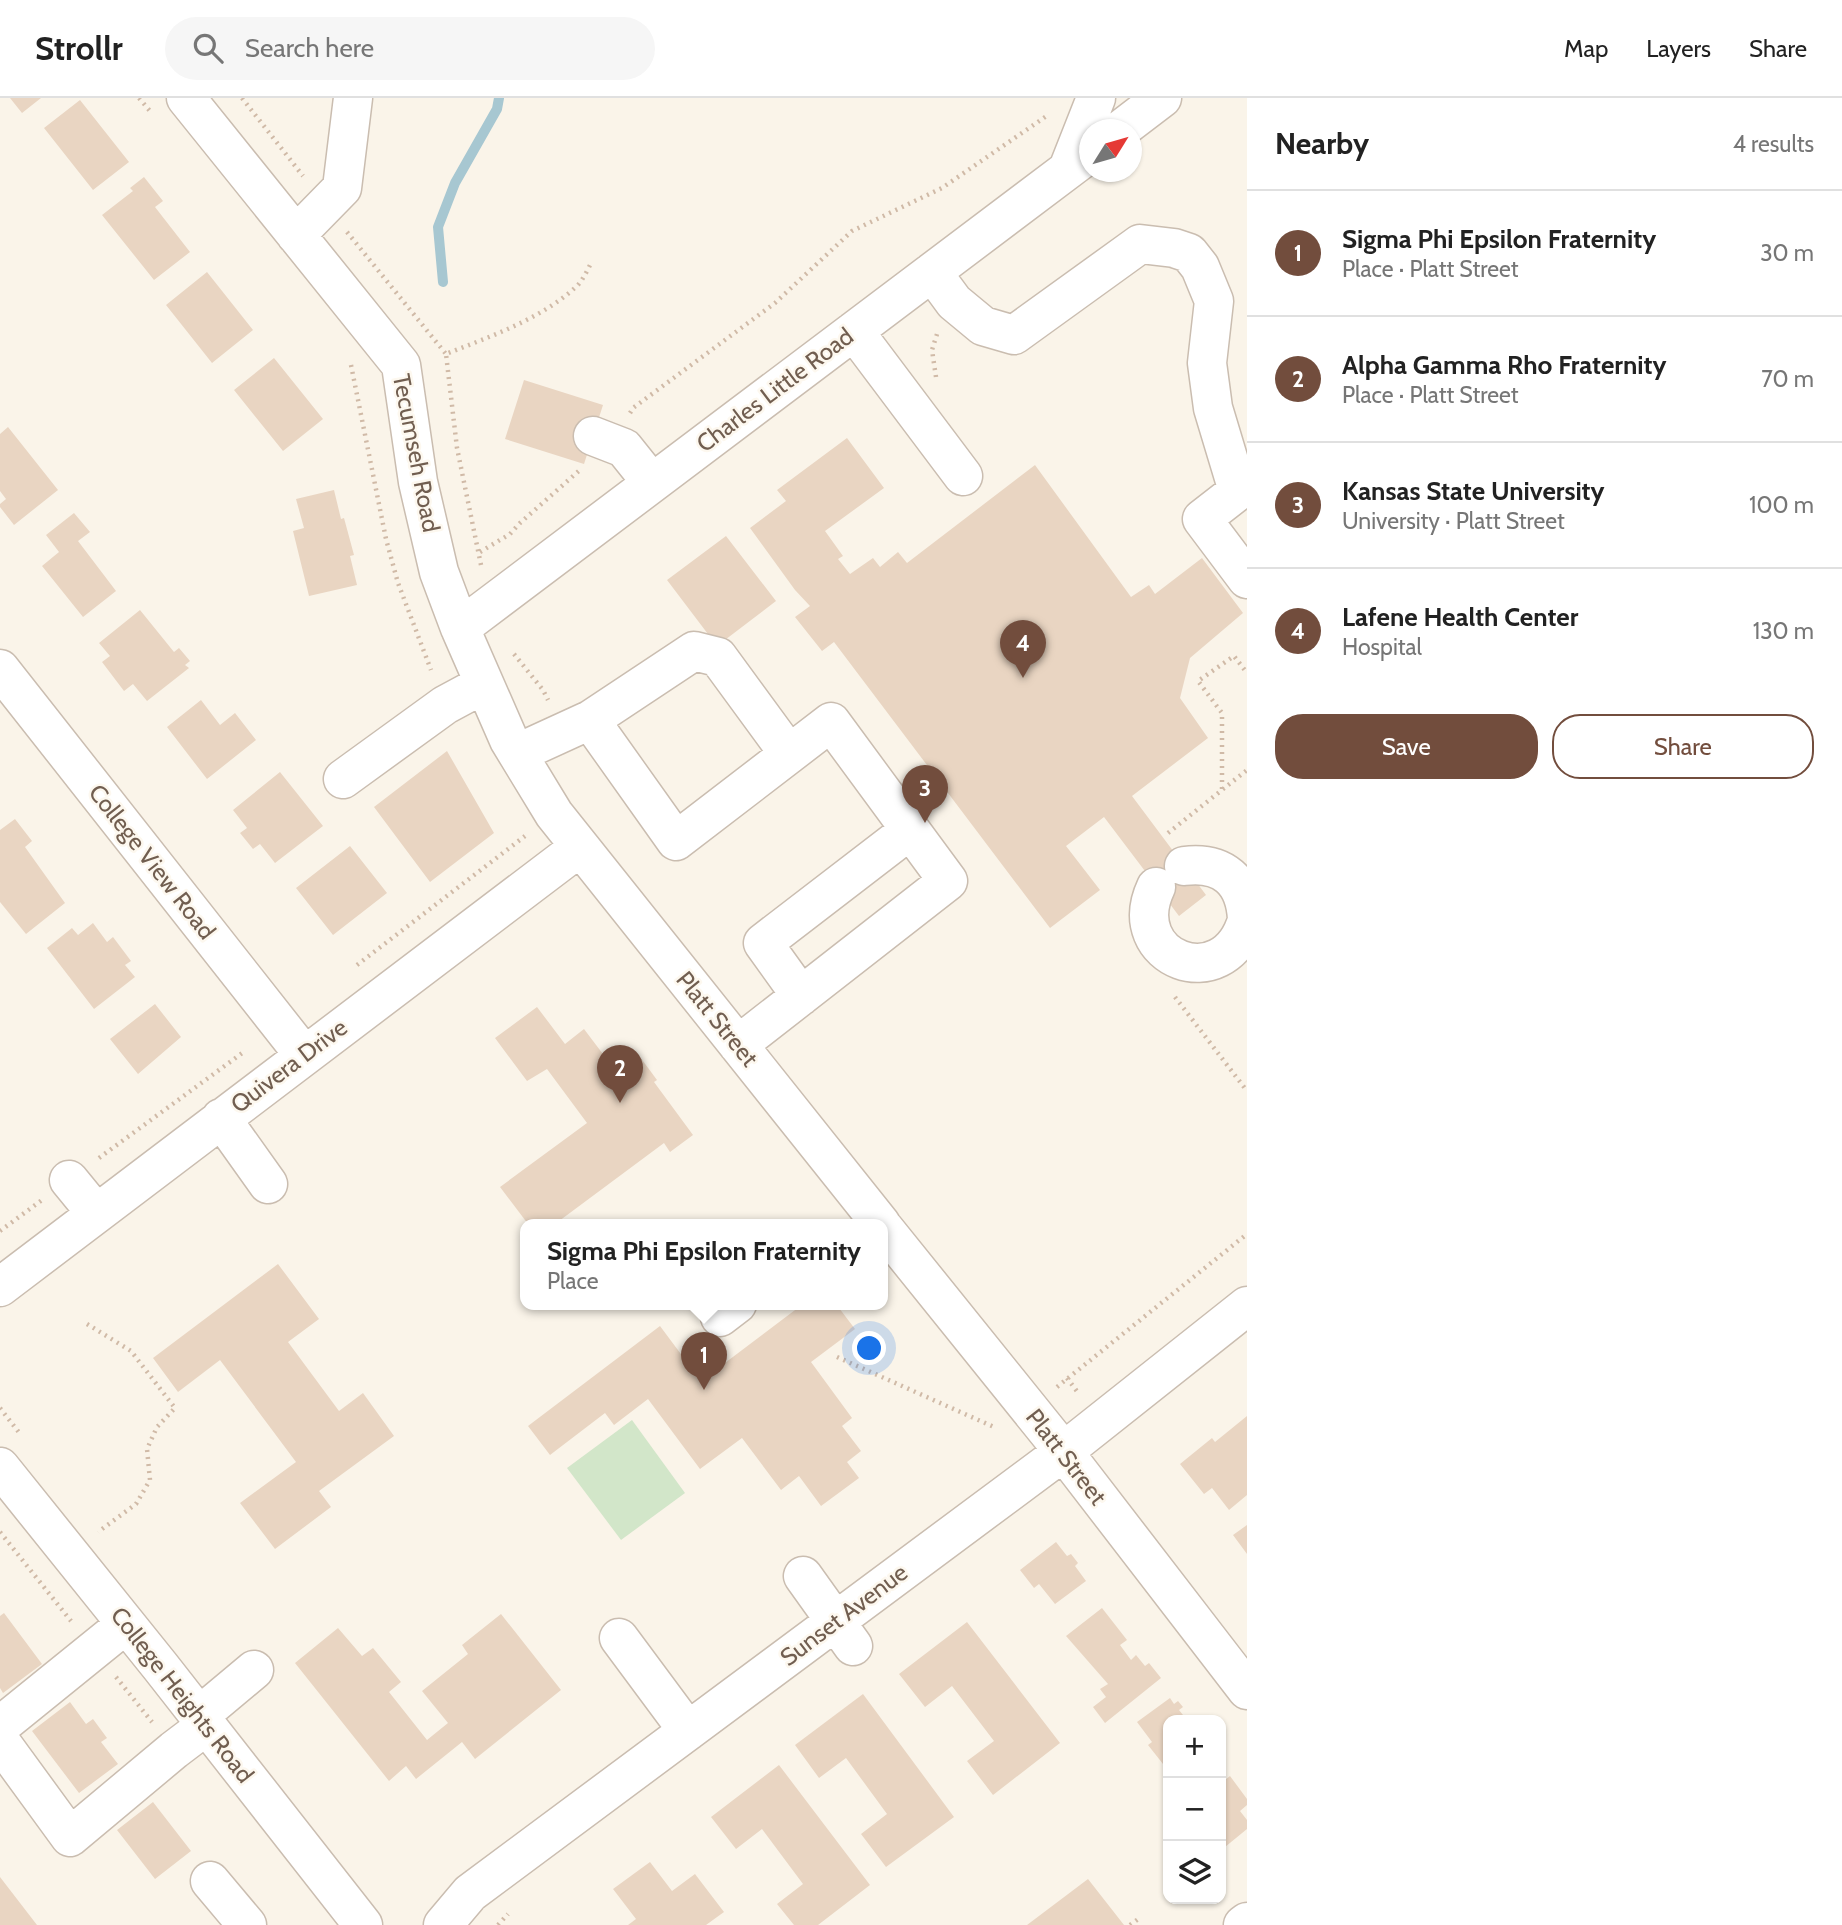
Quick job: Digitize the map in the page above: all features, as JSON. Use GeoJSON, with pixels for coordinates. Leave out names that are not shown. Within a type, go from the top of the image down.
{"type":"FeatureCollection","features":[{"type":"Feature","properties":{"kind":"street"},"geometry":{"type":"LineString","coordinates":[[296,235],[342,188],[353,98]]}},
{"type":"Feature","properties":{"kind":"street"},"geometry":{"type":"LineString","coordinates":[[1090,119],[1096,98]]}},
{"type":"Feature","properties":{"kind":"street"},"geometry":{"type":"LineString","coordinates":[[1135,119],[1162,98]]}},
{"type":"Feature","properties":{"kind":"street","name":"Tecumseh Road"},"geometry":{"type":"LineString","coordinates":[[200,103],[296,235],[401,365],[418,482],[439,572],[474,618],[484,684],[509,740],[554,814],[580,847]]}},
{"type":"Feature","properties":{"kind":"street","name":"Charles Little Road"},"geometry":{"type":"LineString","coordinates":[[474,618],[1079,161]]}},
{"type":"Feature","properties":{"kind":"street"},"geometry":{"type":"LineString","coordinates":[[932,272],[954,302],[983,326],[1014,335],[1140,244],[1174,248],[1189,253],[1200,267],[1214,301],[1207,363],[1213,408],[1243,488],[1202,519],[1247,579]]}},
{"type":"Feature","properties":{"kind":"street"},"geometry":{"type":"LineString","coordinates":[[853,331],[963,476]]}},
{"type":"Feature","properties":{"kind":"street"},"geometry":{"type":"LineString","coordinates":[[602,440],[624,448],[652,483]]}},
{"type":"Feature","properties":{"kind":"street"},"geometry":{"type":"LineString","coordinates":[[518,753],[577,726],[694,651],[718,657],[789,754]]}},
{"type":"Feature","properties":{"kind":"street","name":"College View Road"},"geometry":{"type":"LineString","coordinates":[[3,678],[304,1055]]}},
{"type":"Feature","properties":{"kind":"street"},"geometry":{"type":"LineString","coordinates":[[343,779],[445,705],[484,684]]}},
{"type":"Feature","properties":{"kind":"street"},"geometry":{"type":"LineString","coordinates":[[577,726],[676,841],[831,722],[948,881],[738,1045]]}},
{"type":"Feature","properties":{"kind":"street"},"geometry":{"type":"LineString","coordinates":[[801,996],[763,943],[911,830]]}},
{"type":"Feature","properties":{"kind":"street","name":"Quivera Drive"},"geometry":{"type":"LineString","coordinates":[[0,1287],[580,847]]}},
{"type":"Feature","properties":{"kind":"street","name":"Platt Street"},"geometry":{"type":"LineString","coordinates":[[580,847],[738,1045],[868,1219]]}},
{"type":"Feature","properties":{"kind":"street"},"geometry":{"type":"LineString","coordinates":[[1168,864],[1238,868],[1247,920],[1238,942],[1220,959],[1189,963],[1173,957],[1160,947],[1152,934],[1148,918],[1149,901],[1168,864]]}},
{"type":"Feature","properties":{"kind":"street"},"geometry":{"type":"LineString","coordinates":[[220,1118],[268,1184]]}},
{"type":"Feature","properties":{"kind":"street"},"geometry":{"type":"LineString","coordinates":[[69,1180],[96,1213]]}},
{"type":"Feature","properties":{"kind":"street","name":"Platt Street"},"geometry":{"type":"LineString","coordinates":[[888,1242],[1031,1412],[1247,1690]]}},
{"type":"Feature","properties":{"kind":"street","name":"Sunset Avenue"},"geometry":{"type":"LineString","coordinates":[[443,1925],[470,1893],[688,1731],[844,1634],[1063,1452],[1244,1313]]}},
{"type":"Feature","properties":{"kind":"street","name":"College Heights Road"},"geometry":{"type":"LineString","coordinates":[[0,1467],[363,1925]]}},
{"type":"Feature","properties":{"kind":"street"},"geometry":{"type":"LineString","coordinates":[[803,1576],[844,1634]]}},
{"type":"Feature","properties":{"kind":"street"},"geometry":{"type":"LineString","coordinates":[[0,1726],[126,1624]]}},
{"type":"Feature","properties":{"kind":"street"},"geometry":{"type":"LineString","coordinates":[[619,1638],[688,1731]]}},
{"type":"Feature","properties":{"kind":"street"},"geometry":{"type":"LineString","coordinates":[[0,1741],[70,1837],[174,1749],[254,1670]]}},
{"type":"Feature","properties":{"kind":"street"},"geometry":{"type":"LineString","coordinates":[[210,1881],[247,1925]]}},
{"type":"Feature","properties":{"kind":"path"},"geometry":{"type":"LineString","coordinates":[[398,583],[439,572],[510,534],[633,408],[775,303],[852,231],[942,188],[1051,113]]}},
{"type":"Feature","properties":{"kind":"path"},"geometry":{"type":"LineString","coordinates":[[577,726],[543,690],[503,639],[474,618],[480,552],[457,448],[446,354],[506,330],[554,304],[580,283],[592,261]]}},
{"type":"Feature","properties":{"kind":"path"},"geometry":{"type":"LineString","coordinates":[[344,357],[353,367],[386,539],[398,583],[445,705]]}},
{"type":"Feature","properties":{"kind":"path"},"geometry":{"type":"LineString","coordinates":[[1222,789],[1222,713],[1198,681],[1234,656],[1247,673]]}},
{"type":"Feature","properties":{"kind":"path"},"geometry":{"type":"LineString","coordinates":[[1168,864],[1172,828],[1247,770]]}},
{"type":"Feature","properties":{"kind":"path"},"geometry":{"type":"LineString","coordinates":[[516,828],[548,872]]}},
{"type":"Feature","properties":{"kind":"path"},"geometry":{"type":"LineString","coordinates":[[1031,1412],[1067,1378],[1247,1234]]}},
{"type":"Feature","properties":{"kind":"path"},"geometry":{"type":"LineString","coordinates":[[70,1554],[136,1504],[150,1480],[147,1449],[157,1427],[175,1408],[131,1351],[87,1324]]}},
{"type":"Feature","properties":{"kind":"path"},"geometry":{"type":"LineString","coordinates":[[837,1357],[997,1428]]}},
{"type":"Feature","properties":{"kind":"path"},"geometry":{"type":"LineString","coordinates":[[1130,1925],[1141,1917]]}},
{"type":"Feature","properties":{"kind":"green space"},"geometry":{"type":"Polygon","coordinates":[[[632,1420],[685,1493],[621,1540],[567,1468],[632,1420]]]}},
{"type":"Feature","properties":{"kind":"building"},"geometry":{"type":"Polygon","coordinates":[[[10,98],[41,98],[22,113],[10,98]]]}},
{"type":"Feature","properties":{"kind":"building"},"geometry":{"type":"Polygon","coordinates":[[[80,100],[129,162],[93,190],[44,128],[80,100]]]}},
{"type":"Feature","properties":{"kind":"building"},"geometry":{"type":"Polygon","coordinates":[[[144,177],[163,201],[155,207],[190,252],[154,280],[102,215],[133,191],[130,188],[144,177]]]}},
{"type":"Feature","properties":{"kind":"building"},"geometry":{"type":"Polygon","coordinates":[[[207,272],[253,330],[212,363],[166,305],[207,272]]]}},
{"type":"Feature","properties":{"kind":"building"},"geometry":{"type":"Polygon","coordinates":[[[274,358],[323,419],[283,451],[234,390],[274,358]]]}},
{"type":"Feature","properties":{"kind":"building"},"geometry":{"type":"Polygon","coordinates":[[[524,380],[603,405],[584,464],[505,439],[524,380]]]}},
{"type":"Feature","properties":{"kind":"building"},"geometry":{"type":"Polygon","coordinates":[[[8,427],[58,490],[14,525],[0,507],[6,499],[0,491],[0,434],[8,427]]]}},
{"type":"Feature","properties":{"kind":"building"},"geometry":{"type":"Polygon","coordinates":[[[847,438],[884,488],[825,531],[843,556],[838,559],[850,574],[873,558],[880,567],[898,552],[907,563],[1035,465],[1131,597],[1149,585],[1155,594],[1202,558],[1243,613],[1190,658],[1180,698],[1208,738],[1132,796],[1206,895],[1179,916],[1104,817],[1066,846],[1100,890],[1050,928],[834,642],[822,651],[795,617],[810,606],[795,590],[750,528],[786,501],[777,490],[847,438]]]}},
{"type":"Feature","properties":{"kind":"building"},"geometry":{"type":"Polygon","coordinates":[[[334,490],[354,555],[350,556],[357,585],[309,596],[293,531],[304,528],[296,499],[334,490]]]}},
{"type":"Feature","properties":{"kind":"building"},"geometry":{"type":"Polygon","coordinates":[[[74,513],[90,532],[78,541],[116,591],[83,617],[42,566],[59,552],[46,535],[74,513]]]}},
{"type":"Feature","properties":{"kind":"building"},"geometry":{"type":"Polygon","coordinates":[[[726,536],[776,601],[717,646],[667,580],[726,536]]]}},
{"type":"Feature","properties":{"kind":"building"},"geometry":{"type":"Polygon","coordinates":[[[140,610],[174,652],[179,648],[190,661],[185,665],[189,668],[147,701],[133,684],[124,691],[102,662],[110,656],[99,643],[140,610]]]}},
{"type":"Feature","properties":{"kind":"building"},"geometry":{"type":"Polygon","coordinates":[[[201,700],[220,725],[235,713],[256,740],[207,779],[167,727],[201,700]]]}},
{"type":"Feature","properties":{"kind":"building"},"geometry":{"type":"Polygon","coordinates":[[[447,751],[494,833],[430,882],[374,807],[447,751]]]}},
{"type":"Feature","properties":{"kind":"building"},"geometry":{"type":"Polygon","coordinates":[[[280,772],[323,826],[275,863],[260,844],[253,849],[240,833],[247,828],[233,810],[280,772]]]}},
{"type":"Feature","properties":{"kind":"building"},"geometry":{"type":"Polygon","coordinates":[[[15,819],[32,841],[25,847],[65,903],[26,934],[0,902],[0,830],[15,819]]]}},
{"type":"Feature","properties":{"kind":"building"},"geometry":{"type":"Polygon","coordinates":[[[350,846],[387,893],[333,935],[296,888],[350,846]]]}},
{"type":"Feature","properties":{"kind":"building"},"geometry":{"type":"Polygon","coordinates":[[[93,923],[107,942],[113,937],[131,961],[125,965],[135,977],[94,1009],[47,948],[72,928],[78,935],[93,923]]]}},
{"type":"Feature","properties":{"kind":"building"},"geometry":{"type":"Polygon","coordinates":[[[155,1004],[181,1037],[138,1074],[110,1039],[155,1004]]]}},
{"type":"Feature","properties":{"kind":"building"},"geometry":{"type":"Polygon","coordinates":[[[537,1007],[565,1044],[584,1029],[618,1074],[640,1057],[657,1080],[654,1082],[693,1135],[670,1152],[664,1143],[562,1219],[524,1219],[500,1187],[587,1123],[547,1069],[527,1081],[495,1038],[537,1007]]]}},
{"type":"Feature","properties":{"kind":"building"},"geometry":{"type":"Polygon","coordinates":[[[278,1264],[319,1319],[288,1342],[339,1411],[363,1393],[394,1436],[319,1491],[331,1507],[275,1549],[240,1503],[296,1462],[220,1360],[178,1392],[153,1358],[278,1264]]]}},
{"type":"Feature","properties":{"kind":"building"},"geometry":{"type":"Polygon","coordinates":[[[795,1310],[841,1310],[855,1329],[811,1362],[852,1418],[842,1426],[861,1451],[847,1462],[859,1478],[821,1506],[799,1476],[781,1490],[742,1438],[700,1469],[648,1399],[614,1425],[605,1413],[550,1455],[528,1426],[660,1326],[701,1381],[795,1310]]]}},
{"type":"Feature","properties":{"kind":"building"},"geometry":{"type":"Polygon","coordinates":[[[1247,1416],[1247,1495],[1229,1510],[1212,1488],[1204,1494],[1180,1464],[1212,1438],[1215,1442],[1247,1416]]]}},
{"type":"Feature","properties":{"kind":"building"},"geometry":{"type":"Polygon","coordinates":[[[1247,1525],[1247,1554],[1233,1535],[1247,1525]]]}},
{"type":"Feature","properties":{"kind":"building"},"geometry":{"type":"Polygon","coordinates":[[[1056,1542],[1067,1556],[1071,1554],[1078,1563],[1075,1566],[1086,1581],[1055,1604],[1039,1584],[1034,1588],[1020,1570],[1056,1542]]]}},
{"type":"Feature","properties":{"kind":"building"},"geometry":{"type":"Polygon","coordinates":[[[1102,1608],[1127,1640],[1120,1645],[1131,1660],[1136,1655],[1145,1666],[1149,1663],[1161,1678],[1105,1723],[1093,1707],[1106,1697],[1100,1689],[1108,1684],[1066,1636],[1102,1608]]]}},
{"type":"Feature","properties":{"kind":"building"},"geometry":{"type":"Polygon","coordinates":[[[4,1613],[42,1664],[3,1693],[0,1688],[0,1616],[4,1613]]]}},
{"type":"Feature","properties":{"kind":"building"},"geometry":{"type":"Polygon","coordinates":[[[501,1614],[561,1690],[475,1759],[462,1742],[416,1779],[406,1766],[389,1781],[295,1663],[338,1628],[362,1656],[373,1648],[401,1682],[389,1692],[427,1740],[448,1723],[422,1691],[468,1654],[462,1645],[501,1614]]]}},
{"type":"Feature","properties":{"kind":"building"},"geometry":{"type":"Polygon","coordinates":[[[967,1622],[1060,1743],[993,1795],[967,1761],[994,1741],[952,1686],[925,1707],[899,1674],[967,1622]]]}},
{"type":"Feature","properties":{"kind":"building"},"geometry":{"type":"Polygon","coordinates":[[[863,1694],[954,1817],[886,1867],[861,1834],[887,1814],[846,1758],[819,1778],[795,1745],[863,1694]]]}},
{"type":"Feature","properties":{"kind":"building"},"geometry":{"type":"Polygon","coordinates":[[[1170,1698],[1174,1704],[1178,1701],[1183,1707],[1179,1710],[1183,1715],[1163,1715],[1163,1764],[1148,1745],[1152,1742],[1137,1722],[1170,1698]]]}},
{"type":"Feature","properties":{"kind":"building"},"geometry":{"type":"Polygon","coordinates":[[[70,1702],[86,1724],[93,1719],[107,1738],[101,1742],[118,1764],[79,1793],[32,1731],[70,1702]]]}},
{"type":"Feature","properties":{"kind":"building"},"geometry":{"type":"Polygon","coordinates":[[[779,1765],[870,1885],[818,1925],[794,1925],[777,1904],[803,1884],[762,1829],[736,1849],[711,1817],[779,1765]]]}},
{"type":"Feature","properties":{"kind":"building"},"geometry":{"type":"Polygon","coordinates":[[[1230,1776],[1247,1799],[1247,1805],[1240,1811],[1247,1820],[1247,1829],[1226,1846],[1226,1841],[1226,1779],[1230,1776]]]}},
{"type":"Feature","properties":{"kind":"building"},"geometry":{"type":"Polygon","coordinates":[[[153,1802],[191,1851],[155,1879],[117,1830],[153,1802]]]}},
{"type":"Feature","properties":{"kind":"building"},"geometry":{"type":"Polygon","coordinates":[[[650,1862],[672,1891],[695,1874],[724,1912],[706,1925],[628,1925],[636,1919],[613,1889],[650,1862]]]}},
{"type":"Feature","properties":{"kind":"building"},"geometry":{"type":"Polygon","coordinates":[[[0,1877],[37,1925],[0,1925],[0,1877]]]}},
{"type":"Feature","properties":{"kind":"building"},"geometry":{"type":"Polygon","coordinates":[[[1088,1879],[1124,1925],[1027,1925],[1088,1879]]]}},
{"type":"Feature","properties":{"kind":"waterway"},"geometry":{"type":"LineString","coordinates":[[443,282],[438,227],[455,183],[497,109],[499,98]]}},
{"type":"Feature","properties":{"kind":"place","name":"Lafene Health Center"},"geometry":{"type":"Point","coordinates":[1023,678]}},
{"type":"Feature","properties":{"kind":"place","name":"Kansas State University"},"geometry":{"type":"Point","coordinates":[925,823]}},
{"type":"Feature","properties":{"kind":"place","name":"Alpha Gamma Rho Fraternity"},"geometry":{"type":"Point","coordinates":[620,1103]}},
{"type":"Feature","properties":{"kind":"place","name":"Sigma Phi Epsilon Fraternity"},"geometry":{"type":"Point","coordinates":[704,1390]}}]}
